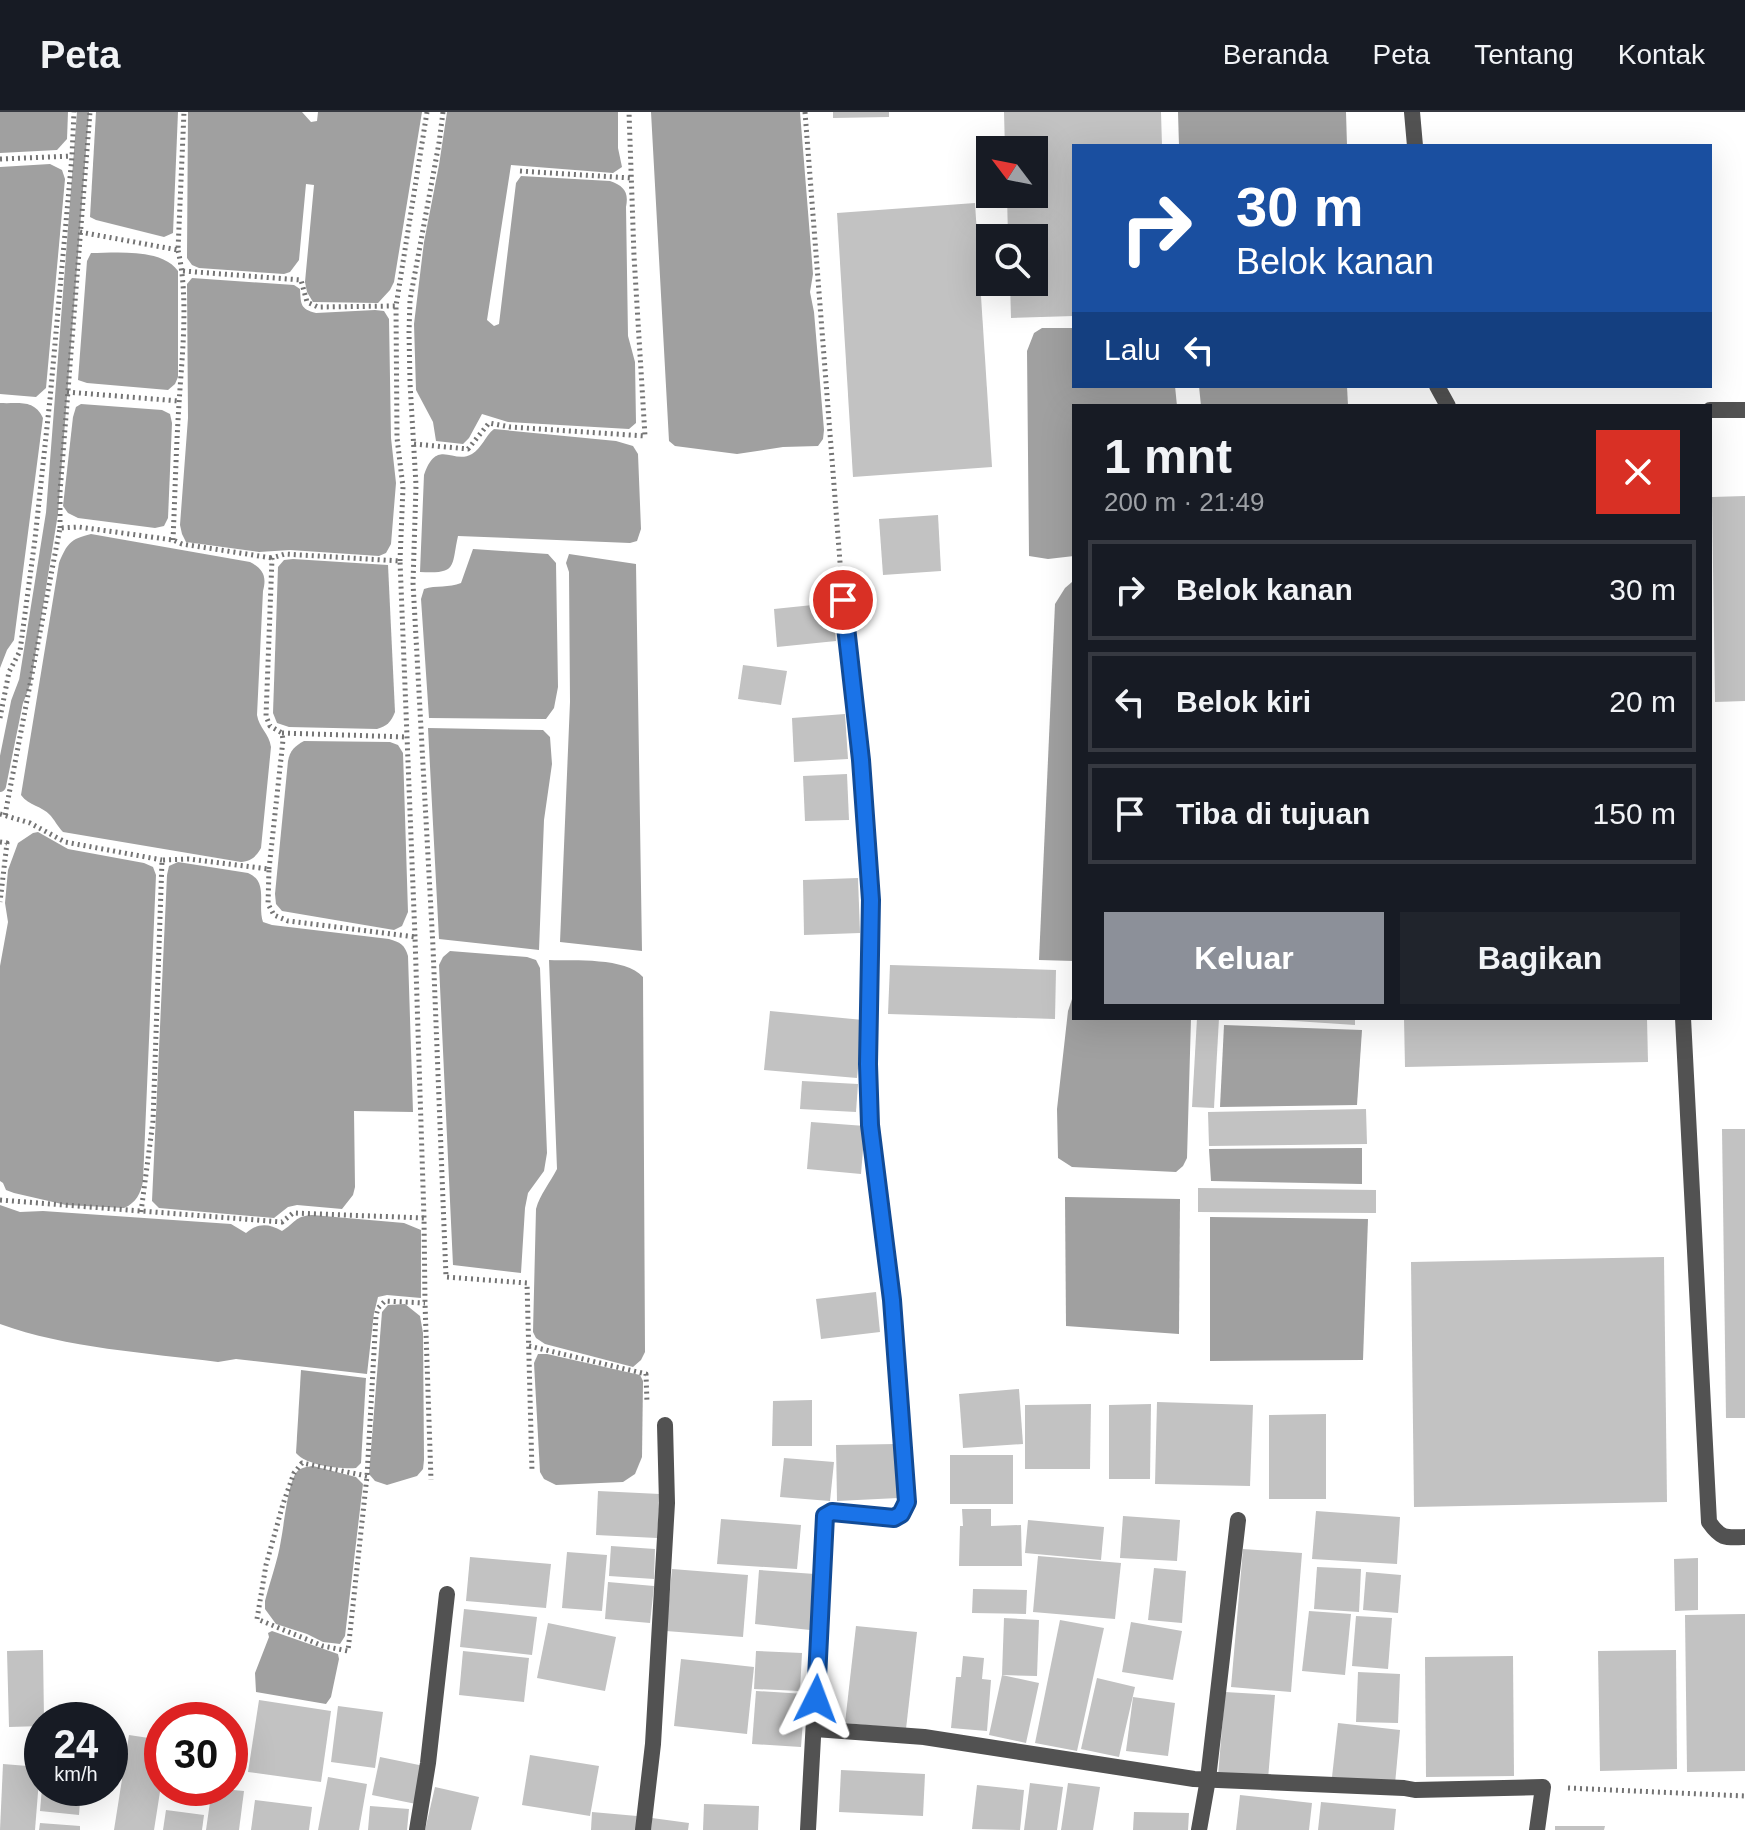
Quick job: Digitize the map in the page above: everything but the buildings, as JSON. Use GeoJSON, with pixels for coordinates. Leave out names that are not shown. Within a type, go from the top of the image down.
{"type":"FeatureCollection","features":[{"type":"Feature","properties":{"kind":"street"},"geometry":{"type":"LineString","coordinates":[[1412,112],[1415,144]]}},
{"type":"Feature","properties":{"kind":"street"},"geometry":{"type":"LineString","coordinates":[[1712,410],[1745,410]]}},
{"type":"Feature","properties":{"kind":"street"},"geometry":{"type":"LineString","coordinates":[[808,1830],[825,1516],[832,1512],[894,1518],[901,1514],[907,1502],[892,1300],[870,1125],[871,900],[861,760],[843,600]]}},
{"type":"Feature","properties":{"kind":"street"},"geometry":{"type":"LineString","coordinates":[[1683,1020],[1709,1522],[1717,1533],[1727,1538],[1745,1537]]}},
{"type":"Feature","properties":{"kind":"street"},"geometry":{"type":"LineString","coordinates":[[643,1830],[653,1744],[667,1518],[665,1425]]}},
{"type":"Feature","properties":{"kind":"street"},"geometry":{"type":"LineString","coordinates":[[1199,1830],[1208,1779],[1238,1520]]}},
{"type":"Feature","properties":{"kind":"street"},"geometry":{"type":"LineString","coordinates":[[417,1830],[428,1763],[447,1594]]}},
{"type":"Feature","properties":{"kind":"street"},"geometry":{"type":"LineString","coordinates":[[815,1729],[924,1737],[1194,1779],[1415,1790],[1543,1787],[1537,1830]]}},
{"type":"Feature","properties":{"kind":"path"},"geometry":{"type":"LineString","coordinates":[[0,718],[9,672],[20,651],[35,539],[74,112]]}},
{"type":"Feature","properties":{"kind":"path"},"geometry":{"type":"LineString","coordinates":[[90,112],[67,392],[60,528],[3,814],[30,823],[65,842],[162,860],[189,859],[269,869]]}},
{"type":"Feature","properties":{"kind":"path"},"geometry":{"type":"LineString","coordinates":[[173,540],[182,375],[183,271],[178,250],[184,112]]}},
{"type":"Feature","properties":{"kind":"path"},"geometry":{"type":"LineString","coordinates":[[427,112],[396,306],[397,438],[403,487],[400,561],[431,1480]]}},
{"type":"Feature","properties":{"kind":"path"},"geometry":{"type":"LineString","coordinates":[[443,112],[410,300],[410,383],[416,485],[413,583],[434,962],[446,1277],[527,1283],[532,1472]]}},
{"type":"Feature","properties":{"kind":"path"},"geometry":{"type":"LineString","coordinates":[[414,444],[468,449],[489,423],[645,436],[629,112]]}},
{"type":"Feature","properties":{"kind":"path"},"geometry":{"type":"LineString","coordinates":[[805,112],[843,600]]}},
{"type":"Feature","properties":{"kind":"path"},"geometry":{"type":"LineString","coordinates":[[0,159],[72,156]]}},
{"type":"Feature","properties":{"kind":"path"},"geometry":{"type":"LineString","coordinates":[[520,171],[631,178]]}},
{"type":"Feature","properties":{"kind":"path"},"geometry":{"type":"LineString","coordinates":[[80,232],[178,250]]}},
{"type":"Feature","properties":{"kind":"path"},"geometry":{"type":"LineString","coordinates":[[183,271],[301,280],[307,302],[318,307],[396,306]]}},
{"type":"Feature","properties":{"kind":"path"},"geometry":{"type":"LineString","coordinates":[[67,392],[179,401]]}},
{"type":"Feature","properties":{"kind":"path"},"geometry":{"type":"LineString","coordinates":[[60,528],[79,527],[173,540],[272,558],[285,554],[400,561]]}},
{"type":"Feature","properties":{"kind":"path"},"geometry":{"type":"LineString","coordinates":[[272,558],[266,716],[270,726],[282,733],[407,737]]}},
{"type":"Feature","properties":{"kind":"path"},"geometry":{"type":"LineString","coordinates":[[282,733],[269,869],[268,904],[274,915],[288,921],[415,937]]}},
{"type":"Feature","properties":{"kind":"path"},"geometry":{"type":"LineString","coordinates":[[0,902],[3,842]]}},
{"type":"Feature","properties":{"kind":"path"},"geometry":{"type":"LineString","coordinates":[[141,1212],[153,1121],[162,860]]}},
{"type":"Feature","properties":{"kind":"path"},"geometry":{"type":"LineString","coordinates":[[0,1200],[282,1222],[293,1213],[424,1218]]}},
{"type":"Feature","properties":{"kind":"path"},"geometry":{"type":"LineString","coordinates":[[367,1476],[302,1463],[294,1473],[266,1565],[257,1619],[323,1646],[348,1651],[367,1476],[376,1316],[378,1308],[385,1301],[425,1303]]}},
{"type":"Feature","properties":{"kind":"path"},"geometry":{"type":"LineString","coordinates":[[529,1346],[646,1374],[647,1413]]}},
{"type":"Feature","properties":{"kind":"path"},"geometry":{"type":"LineString","coordinates":[[1543,1787],[1745,1796]]}},
{"type":"Feature","properties":{"kind":"shaded area"},"geometry":{"type":"Polygon","coordinates":[[[0,112],[68,112],[67,139],[57,150],[0,153],[0,112]]]}},
{"type":"Feature","properties":{"kind":"shaded area"},"geometry":{"type":"Polygon","coordinates":[[[96,112],[178,112],[173,233],[164,237],[90,217],[96,112]]]}},
{"type":"Feature","properties":{"kind":"shaded area"},"geometry":{"type":"Polygon","coordinates":[[[188,112],[302,112],[311,122],[317,121],[318,112],[422,112],[394,282],[378,303],[313,302],[307,292],[305,282],[314,185],[306,184],[299,260],[290,272],[199,268],[192,265],[187,258],[188,112]]]}},
{"type":"Feature","properties":{"kind":"shaded area"},"geometry":{"type":"Polygon","coordinates":[[[447,112],[618,112],[618,148],[622,167],[613,173],[511,165],[487,320],[494,326],[499,324],[516,183],[521,176],[610,181],[622,187],[627,197],[628,336],[635,362],[636,423],[629,429],[508,422],[482,414],[463,444],[436,441],[433,422],[416,390],[414,324],[424,242],[447,112]]]}},
{"type":"Feature","properties":{"kind":"shaded area"},"geometry":{"type":"Polygon","coordinates":[[[651,112],[800,112],[813,274],[810,292],[824,430],[818,446],[783,447],[737,454],[675,446],[669,441],[651,112]]]}},
{"type":"Feature","properties":{"kind":"shaded area"},"geometry":{"type":"Polygon","coordinates":[[[1178,112],[1346,112],[1347,144],[1179,144],[1178,112]]]}},
{"type":"Feature","properties":{"kind":"shaded area"},"geometry":{"type":"Polygon","coordinates":[[[50,164],[62,170],[65,179],[46,388],[36,397],[0,394],[0,167],[50,164]]]}},
{"type":"Feature","properties":{"kind":"shaded area"},"geometry":{"type":"Polygon","coordinates":[[[91,253],[150,255],[161,258],[178,271],[178,377],[168,390],[78,380],[87,261],[91,253]]]}},
{"type":"Feature","properties":{"kind":"shaded area"},"geometry":{"type":"Polygon","coordinates":[[[192,278],[294,285],[300,289],[304,308],[316,313],[384,311],[389,319],[391,438],[396,483],[391,544],[386,553],[379,556],[290,550],[259,552],[186,542],[180,525],[188,418],[187,284],[192,278]]]}},
{"type":"Feature","properties":{"kind":"shaded area"},"geometry":{"type":"Polygon","coordinates":[[[1042,328],[1072,328],[1072,388],[1175,388],[1177,404],[1072,404],[1072,556],[1048,559],[1029,556],[1027,351],[1034,333],[1042,328]]]}},
{"type":"Feature","properties":{"kind":"shaded area"},"geometry":{"type":"Polygon","coordinates":[[[1199,388],[1347,388],[1348,404],[1201,404],[1199,388]]]}},
{"type":"Feature","properties":{"kind":"shaded area"},"geometry":{"type":"Polygon","coordinates":[[[0,403],[30,405],[43,418],[14,640],[0,668],[0,403]]]}},
{"type":"Feature","properties":{"kind":"shaded area"},"geometry":{"type":"Polygon","coordinates":[[[81,404],[162,410],[170,414],[168,518],[164,526],[155,528],[78,518],[63,506],[73,417],[76,407],[81,404]]]}},
{"type":"Feature","properties":{"kind":"shaded area"},"geometry":{"type":"Polygon","coordinates":[[[494,429],[616,441],[633,446],[638,454],[641,529],[637,541],[458,536],[453,562],[447,570],[420,572],[424,475],[429,464],[440,455],[465,457],[472,454],[494,429]]]}},
{"type":"Feature","properties":{"kind":"shaded area"},"geometry":{"type":"Polygon","coordinates":[[[91,534],[250,562],[263,574],[257,715],[271,747],[261,848],[250,860],[241,862],[63,832],[47,812],[21,795],[59,563],[70,543],[91,534]]]}},
{"type":"Feature","properties":{"kind":"shaded area"},"geometry":{"type":"Polygon","coordinates":[[[473,549],[548,554],[556,563],[558,687],[554,708],[546,719],[429,718],[421,599],[424,589],[461,583],[473,549]]]}},
{"type":"Feature","properties":{"kind":"shaded area"},"geometry":{"type":"Polygon","coordinates":[[[569,554],[636,564],[642,951],[560,942],[570,702],[569,572],[566,563],[569,554]]]}},
{"type":"Feature","properties":{"kind":"shaded area"},"geometry":{"type":"Polygon","coordinates":[[[284,560],[388,565],[395,712],[383,726],[377,729],[289,727],[277,723],[273,713],[278,567],[284,560]]]}},
{"type":"Feature","properties":{"kind":"shaded area"},"geometry":{"type":"Polygon","coordinates":[[[1072,582],[1072,961],[1039,960],[1055,604],[1072,582]]]}},
{"type":"Feature","properties":{"kind":"shaded area"},"geometry":{"type":"Polygon","coordinates":[[[428,728],[543,730],[550,737],[552,764],[544,820],[539,950],[439,939],[428,728]]]}},
{"type":"Feature","properties":{"kind":"shaded area"},"geometry":{"type":"Polygon","coordinates":[[[304,741],[390,742],[398,745],[403,753],[408,912],[402,926],[394,930],[282,911],[276,904],[288,761],[293,749],[304,741]]]}},
{"type":"Feature","properties":{"kind":"shaded area"},"geometry":{"type":"Polygon","coordinates":[[[38,832],[68,849],[144,863],[153,867],[156,875],[143,1181],[137,1197],[124,1208],[66,1205],[14,1193],[6,1190],[0,1181],[0,966],[8,922],[5,903],[8,870],[18,843],[38,832]]]}},
{"type":"Feature","properties":{"kind":"shaded area"},"geometry":{"type":"Polygon","coordinates":[[[178,862],[248,873],[254,877],[260,888],[263,922],[389,939],[405,949],[408,956],[413,1112],[354,1111],[355,1187],[342,1209],[297,1205],[288,1207],[274,1218],[159,1208],[152,1201],[167,875],[169,866],[178,862]]]}},
{"type":"Feature","properties":{"kind":"shaded area"},"geometry":{"type":"Polygon","coordinates":[[[450,951],[527,957],[536,960],[540,968],[547,1153],[544,1171],[528,1193],[521,1273],[453,1265],[439,965],[450,951]]]}},
{"type":"Feature","properties":{"kind":"shaded area"},"geometry":{"type":"Polygon","coordinates":[[[549,960],[612,963],[643,977],[645,1352],[633,1367],[545,1344],[533,1332],[536,1209],[557,1169],[549,960]]]}},
{"type":"Feature","properties":{"kind":"shaded area"},"geometry":{"type":"Polygon","coordinates":[[[1072,999],[1072,1020],[1191,1020],[1187,1158],[1176,1172],[1072,1167],[1058,1158],[1057,1109],[1072,999]]]}},
{"type":"Feature","properties":{"kind":"shaded area"},"geometry":{"type":"Polygon","coordinates":[[[1224,1025],[1362,1030],[1357,1105],[1220,1107],[1224,1025]]]}},
{"type":"Feature","properties":{"kind":"shaded area"},"geometry":{"type":"Polygon","coordinates":[[[1362,1148],[1362,1184],[1211,1181],[1209,1149],[1362,1148]]]}},
{"type":"Feature","properties":{"kind":"shaded area"},"geometry":{"type":"Polygon","coordinates":[[[1065,1197],[1180,1199],[1179,1334],[1066,1326],[1065,1197]]]}},
{"type":"Feature","properties":{"kind":"shaded area"},"geometry":{"type":"Polygon","coordinates":[[[0,1205],[20,1212],[231,1224],[246,1233],[263,1225],[282,1231],[298,1218],[312,1215],[404,1223],[421,1230],[421,1298],[378,1297],[367,1374],[236,1359],[218,1362],[52,1339],[0,1324],[0,1205]]]}},
{"type":"Feature","properties":{"kind":"shaded area"},"geometry":{"type":"Polygon","coordinates":[[[1210,1217],[1368,1219],[1363,1360],[1210,1361],[1210,1217]]]}},
{"type":"Feature","properties":{"kind":"shaded area"},"geometry":{"type":"Polygon","coordinates":[[[405,1304],[420,1316],[423,1333],[424,1460],[423,1469],[417,1476],[387,1485],[375,1481],[369,1474],[382,1312],[388,1305],[405,1304]]]}},
{"type":"Feature","properties":{"kind":"shaded area"},"geometry":{"type":"Polygon","coordinates":[[[538,1354],[640,1375],[643,1381],[642,1457],[635,1474],[623,1482],[556,1485],[544,1479],[540,1472],[534,1363],[538,1354]]]}},
{"type":"Feature","properties":{"kind":"shaded area"},"geometry":{"type":"Polygon","coordinates":[[[301,1370],[366,1378],[361,1463],[356,1468],[316,1464],[296,1453],[301,1370]]]}},
{"type":"Feature","properties":{"kind":"shaded area"},"geometry":{"type":"Polygon","coordinates":[[[313,1466],[356,1477],[363,1484],[345,1636],[340,1644],[323,1642],[276,1624],[265,1609],[293,1478],[300,1470],[313,1466]]]}},
{"type":"Feature","properties":{"kind":"shaded area"},"geometry":{"type":"Polygon","coordinates":[[[272,1631],[338,1654],[331,1697],[326,1704],[256,1692],[255,1673],[268,1633],[272,1631]]]}},
{"type":"Feature","properties":{"kind":"waterway"},"geometry":{"type":"LineString","coordinates":[[0,786],[17,702],[25,681],[52,513],[83,112]]}},
{"type":"Feature","properties":{"kind":"route"},"geometry":{"type":"LineString","coordinates":[[816,1699],[825,1516],[832,1512],[894,1518],[901,1514],[907,1502],[892,1300],[870,1125],[871,900],[861,760],[843,600]]}}]}
